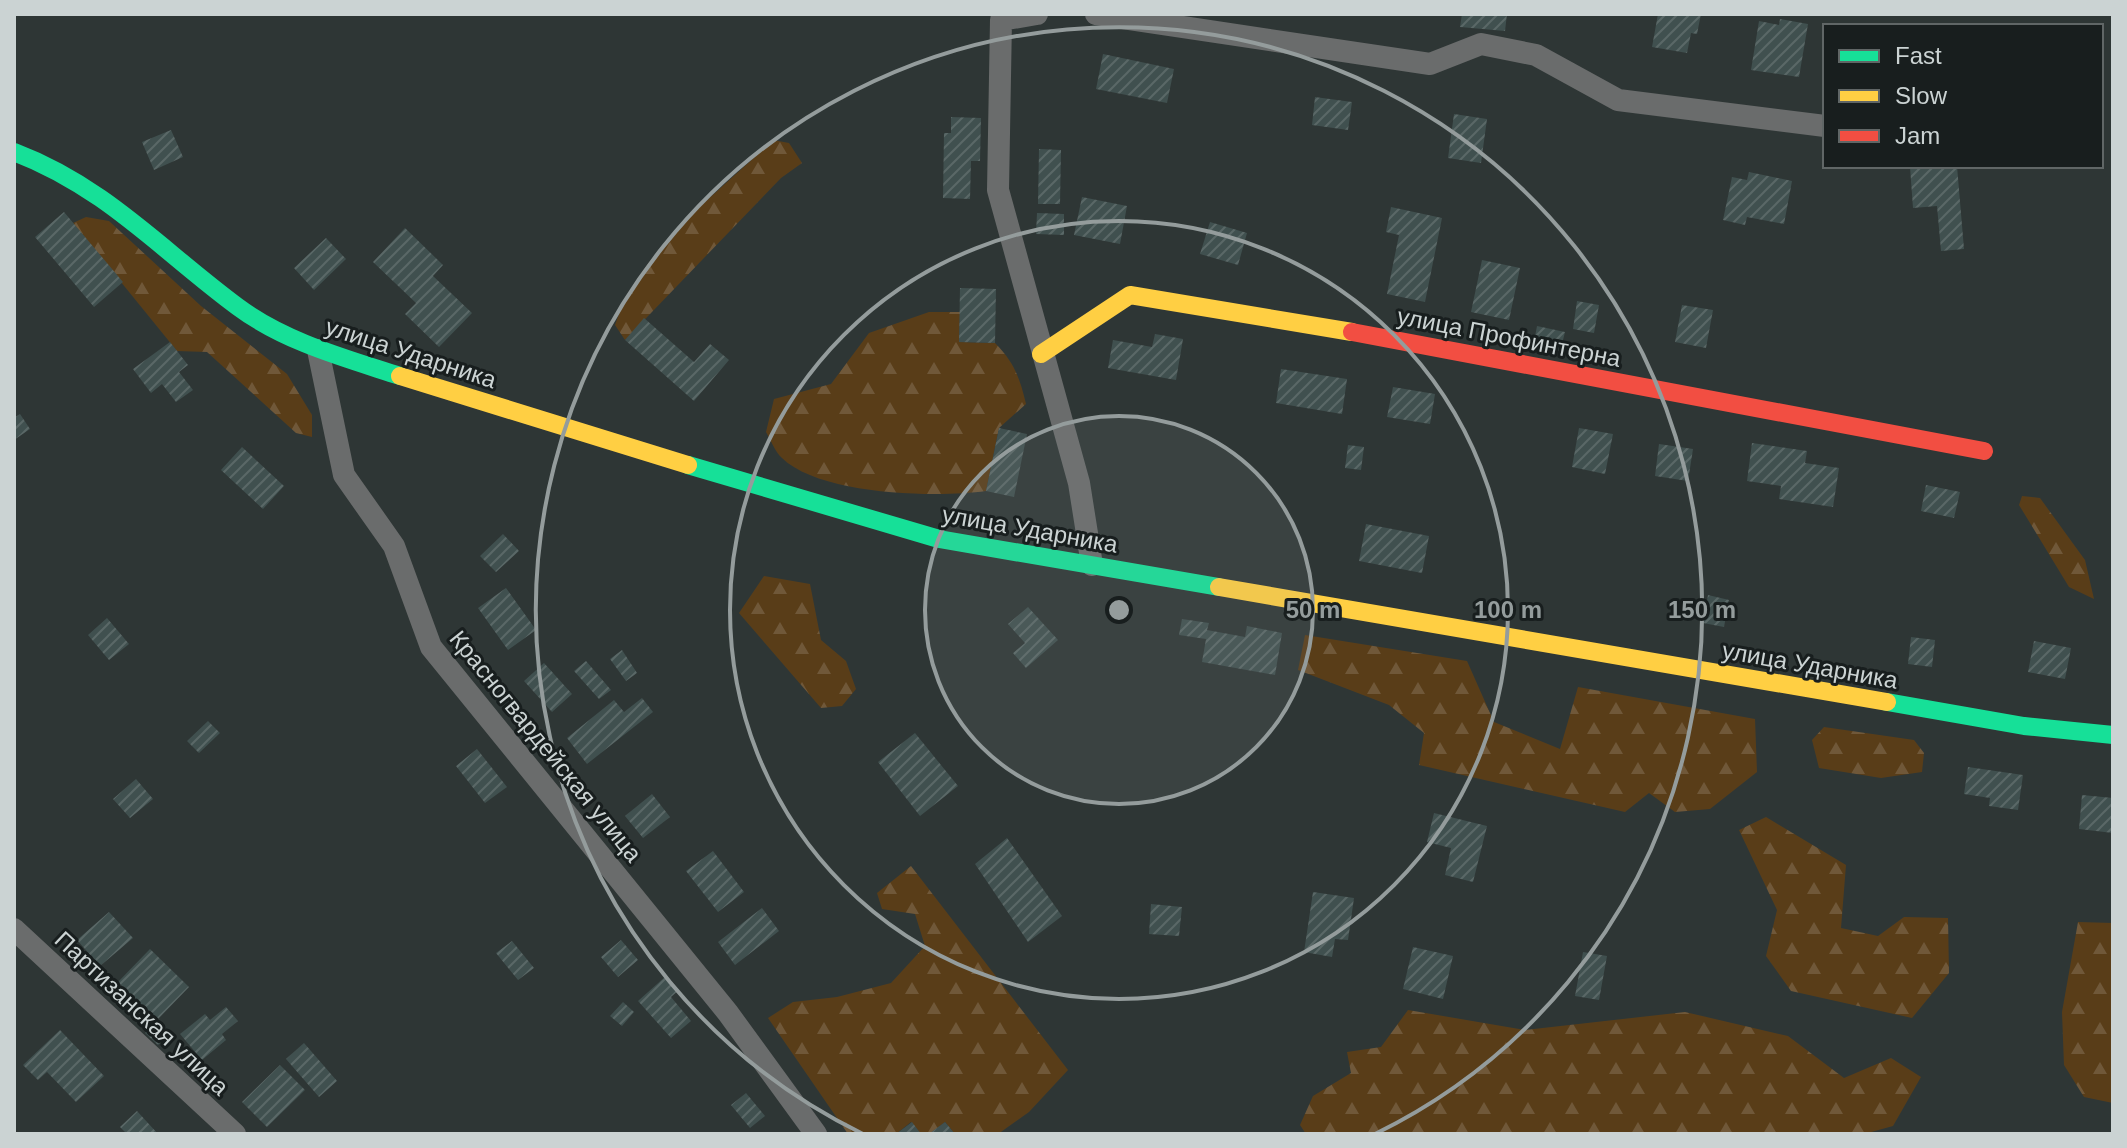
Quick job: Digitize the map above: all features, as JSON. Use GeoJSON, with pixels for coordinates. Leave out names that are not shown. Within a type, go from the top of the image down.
{"type":"FeatureCollection","features":[{"type":"Feature","properties":{"kind":"main road","name":"улица Ударника"},"geometry":{"type":"LineString","coordinates":[[14,152],[38,161],[118,207],[240,309],[318,350],[824,508],[939,539],[2024,726],[2113,735]]}},
{"type":"Feature","properties":{"kind":"main road","name":"улица Профинтерна"},"geometry":{"type":"LineString","coordinates":[[1041,354],[1130,295],[1225,308],[1984,451]]}},
{"type":"Feature","properties":{"kind":"street"},"geometry":{"type":"LineString","coordinates":[[1037,14],[1001,20],[998,190],[1079,483],[1092,565]]}},
{"type":"Feature","properties":{"kind":"street"},"geometry":{"type":"LineString","coordinates":[[1096,14],[1430,64],[1481,44],[1536,55],[1618,100],[1823,126]]}},
{"type":"Feature","properties":{"kind":"street","name":"Красногвардейская улица"},"geometry":{"type":"LineString","coordinates":[[318,350],[344,475],[394,546],[431,647],[728,1013],[816,1134]]}},
{"type":"Feature","properties":{"kind":"street","name":"Партизанская улица"},"geometry":{"type":"LineString","coordinates":[[14,929],[235,1134]]}},
{"type":"Feature","properties":{"kind":"green space"},"geometry":{"type":"Polygon","coordinates":[[[773,140],[789,143],[802,163],[781,178],[625,340],[615,325],[643,271],[682,224],[773,140]]]}},
{"type":"Feature","properties":{"kind":"green space"},"geometry":{"type":"Polygon","coordinates":[[[86,217],[109,221],[201,306],[287,374],[312,415],[312,437],[296,433],[207,352],[177,351],[73,223],[86,217]]]}},
{"type":"Feature","properties":{"kind":"green space"},"geometry":{"type":"Polygon","coordinates":[[[929,312],[960,312],[959,342],[995,343],[1012,364],[1021,386],[1026,404],[999,428],[986,491],[938,494],[850,487],[800,470],[780,455],[766,432],[774,399],[831,384],[869,333],[929,312]]]}},
{"type":"Feature","properties":{"kind":"green space"},"geometry":{"type":"Polygon","coordinates":[[[2022,496],[2040,498],[2085,560],[2094,599],[2069,587],[2019,505],[2022,496]]]}},
{"type":"Feature","properties":{"kind":"green space"},"geometry":{"type":"Polygon","coordinates":[[[764,576],[810,584],[821,640],[846,661],[856,689],[842,706],[821,708],[739,613],[764,576]]]}},
{"type":"Feature","properties":{"kind":"green space"},"geometry":{"type":"Polygon","coordinates":[[[1305,635],[1467,661],[1494,722],[1560,749],[1578,687],[1755,719],[1757,772],[1710,809],[1675,812],[1649,793],[1625,812],[1419,765],[1424,733],[1389,705],[1298,670],[1305,635]]]}},
{"type":"Feature","properties":{"kind":"green space"},"geometry":{"type":"Polygon","coordinates":[[[1824,727],[1914,740],[1924,753],[1922,772],[1881,778],[1819,768],[1812,740],[1824,727]]]}},
{"type":"Feature","properties":{"kind":"green space"},"geometry":{"type":"Polygon","coordinates":[[[1766,817],[1846,865],[1841,928],[1878,936],[1904,917],[1948,918],[1949,973],[1912,1018],[1791,991],[1766,956],[1777,910],[1739,830],[1766,817]]]}},
{"type":"Feature","properties":{"kind":"green space"},"geometry":{"type":"Polygon","coordinates":[[[911,866],[1068,1070],[1029,1112],[998,1134],[955,1134],[945,1122],[929,1134],[921,1134],[911,1122],[896,1134],[848,1134],[768,1018],[793,1002],[837,997],[891,983],[925,946],[915,914],[882,909],[877,893],[911,866]]]}},
{"type":"Feature","properties":{"kind":"green space"},"geometry":{"type":"Polygon","coordinates":[[[2078,922],[2113,923],[2113,1103],[2084,1097],[2064,1065],[2062,1012],[2078,922]]]}},
{"type":"Feature","properties":{"kind":"green space"},"geometry":{"type":"Polygon","coordinates":[[[1408,1010],[1525,1030],[1685,1012],[1788,1036],[1844,1078],[1891,1058],[1921,1077],[1893,1126],[1864,1134],[1306,1134],[1300,1125],[1313,1096],[1351,1073],[1347,1052],[1381,1047],[1408,1010]]]}},
{"type":"Feature","properties":{"kind":"building"},"geometry":{"type":"Polygon","coordinates":[[[1462,14],[1507,14],[1505,31],[1460,27],[1462,14]]]}},
{"type":"Feature","properties":{"kind":"building"},"geometry":{"type":"Polygon","coordinates":[[[1658,14],[1701,14],[1697,34],[1691,33],[1687,53],[1652,47],[1658,14]]]}},
{"type":"Feature","properties":{"kind":"building"},"geometry":{"type":"Polygon","coordinates":[[[1780,19],[1808,24],[1799,77],[1751,70],[1759,21],[1779,25],[1780,19]]]}},
{"type":"Feature","properties":{"kind":"building"},"geometry":{"type":"Polygon","coordinates":[[[1103,54],[1174,69],[1167,103],[1096,89],[1103,54]]]}},
{"type":"Feature","properties":{"kind":"building"},"geometry":{"type":"Polygon","coordinates":[[[1315,97],[1352,102],[1348,130],[1312,125],[1315,97]]]}},
{"type":"Feature","properties":{"kind":"building"},"geometry":{"type":"Polygon","coordinates":[[[1454,114],[1487,119],[1481,163],[1448,158],[1454,114]]]}},
{"type":"Feature","properties":{"kind":"building"},"geometry":{"type":"Polygon","coordinates":[[[951,117],[981,118],[980,161],[971,161],[970,199],[943,198],[944,133],[951,133],[951,117]]]}},
{"type":"Feature","properties":{"kind":"building"},"geometry":{"type":"Polygon","coordinates":[[[171,130],[183,157],[154,170],[142,142],[171,130]]]}},
{"type":"Feature","properties":{"kind":"building"},"geometry":{"type":"Polygon","coordinates":[[[1039,149],[1061,150],[1060,204],[1038,204],[1039,149]]]}},
{"type":"Feature","properties":{"kind":"building"},"geometry":{"type":"Polygon","coordinates":[[[1910,168],[1957,168],[1964,249],[1941,251],[1937,206],[1913,208],[1910,168]]]}},
{"type":"Feature","properties":{"kind":"building"},"geometry":{"type":"Polygon","coordinates":[[[1749,172],[1792,181],[1784,224],[1747,217],[1745,225],[1723,220],[1732,177],[1747,180],[1749,172]]]}},
{"type":"Feature","properties":{"kind":"building"},"geometry":{"type":"Polygon","coordinates":[[[1082,197],[1127,206],[1120,244],[1074,235],[1082,197]]]}},
{"type":"Feature","properties":{"kind":"building"},"geometry":{"type":"Polygon","coordinates":[[[1391,207],[1442,218],[1425,302],[1387,294],[1399,235],[1386,232],[1391,207]]]}},
{"type":"Feature","properties":{"kind":"building"},"geometry":{"type":"Polygon","coordinates":[[[64,212],[123,282],[94,307],[35,237],[64,212]]]}},
{"type":"Feature","properties":{"kind":"building"},"geometry":{"type":"Polygon","coordinates":[[[1037,213],[1064,214],[1064,235],[1036,234],[1037,213]]]}},
{"type":"Feature","properties":{"kind":"building"},"geometry":{"type":"Polygon","coordinates":[[[1210,222],[1247,233],[1238,265],[1200,254],[1210,222]]]}},
{"type":"Feature","properties":{"kind":"building"},"geometry":{"type":"Polygon","coordinates":[[[405,228],[443,265],[433,276],[472,313],[439,347],[405,314],[416,303],[373,262],[405,228]]]}},
{"type":"Feature","properties":{"kind":"building"},"geometry":{"type":"Polygon","coordinates":[[[326,238],[346,259],[314,290],[294,268],[326,238]]]}},
{"type":"Feature","properties":{"kind":"building"},"geometry":{"type":"Polygon","coordinates":[[[1482,260],[1520,268],[1509,320],[1471,312],[1482,260]]]}},
{"type":"Feature","properties":{"kind":"building"},"geometry":{"type":"Polygon","coordinates":[[[960,288],[996,289],[995,343],[959,342],[960,288]]]}},
{"type":"Feature","properties":{"kind":"building"},"geometry":{"type":"Polygon","coordinates":[[[1577,301],[1599,305],[1594,333],[1573,329],[1577,301]]]}},
{"type":"Feature","properties":{"kind":"building"},"geometry":{"type":"Polygon","coordinates":[[[1682,305],[1713,310],[1706,348],[1675,342],[1682,305]]]}},
{"type":"Feature","properties":{"kind":"building"},"geometry":{"type":"Polygon","coordinates":[[[644,318],[694,362],[710,344],[729,360],[694,401],[625,340],[644,318]]]}},
{"type":"Feature","properties":{"kind":"building"},"geometry":{"type":"Polygon","coordinates":[[[1537,326],[1565,332],[1560,352],[1533,347],[1537,326]]]}},
{"type":"Feature","properties":{"kind":"building"},"geometry":{"type":"Polygon","coordinates":[[[1155,334],[1183,339],[1176,380],[1108,368],[1113,340],[1152,347],[1155,334]]]}},
{"type":"Feature","properties":{"kind":"building"},"geometry":{"type":"Polygon","coordinates":[[[170,342],[188,365],[179,372],[193,390],[176,402],[162,384],[151,393],[133,369],[170,342]]]}},
{"type":"Feature","properties":{"kind":"building"},"geometry":{"type":"Polygon","coordinates":[[[1281,369],[1347,379],[1342,414],[1276,403],[1281,369]]]}},
{"type":"Feature","properties":{"kind":"building"},"geometry":{"type":"Polygon","coordinates":[[[1393,387],[1435,394],[1430,424],[1387,417],[1393,387]]]}},
{"type":"Feature","properties":{"kind":"building"},"geometry":{"type":"Polygon","coordinates":[[[20,414],[30,429],[14,440],[14,418],[20,414]]]}},
{"type":"Feature","properties":{"kind":"building"},"geometry":{"type":"Polygon","coordinates":[[[999,428],[1027,434],[1014,497],[986,491],[999,428]]]}},
{"type":"Feature","properties":{"kind":"building"},"geometry":{"type":"Polygon","coordinates":[[[1579,428],[1613,434],[1605,474],[1572,467],[1579,428]]]}},
{"type":"Feature","properties":{"kind":"building"},"geometry":{"type":"Polygon","coordinates":[[[1752,443],[1807,451],[1805,463],[1839,468],[1833,507],[1779,499],[1781,486],[1747,481],[1752,443]]]}},
{"type":"Feature","properties":{"kind":"building"},"geometry":{"type":"Polygon","coordinates":[[[1659,444],[1693,449],[1688,481],[1655,476],[1659,444]]]}},
{"type":"Feature","properties":{"kind":"building"},"geometry":{"type":"Polygon","coordinates":[[[1348,445],[1364,447],[1361,470],[1345,468],[1348,445]]]}},
{"type":"Feature","properties":{"kind":"building"},"geometry":{"type":"Polygon","coordinates":[[[242,447],[284,486],[263,509],[221,470],[242,447]]]}},
{"type":"Feature","properties":{"kind":"building"},"geometry":{"type":"Polygon","coordinates":[[[1926,485],[1960,492],[1954,518],[1921,511],[1926,485]]]}},
{"type":"Feature","properties":{"kind":"building"},"geometry":{"type":"Polygon","coordinates":[[[1366,524],[1429,536],[1422,573],[1359,561],[1366,524]]]}},
{"type":"Feature","properties":{"kind":"building"},"geometry":{"type":"Polygon","coordinates":[[[503,534],[519,551],[496,572],[480,556],[503,534]]]}},
{"type":"Feature","properties":{"kind":"building"},"geometry":{"type":"Polygon","coordinates":[[[506,588],[536,630],[508,650],[478,608],[506,588]]]}},
{"type":"Feature","properties":{"kind":"building"},"geometry":{"type":"Polygon","coordinates":[[[1708,595],[1729,600],[1724,627],[1703,623],[1708,595]]]}},
{"type":"Feature","properties":{"kind":"building"},"geometry":{"type":"Polygon","coordinates":[[[1028,607],[1058,640],[1026,668],[1013,653],[1025,643],[1008,624],[1028,607]]]}},
{"type":"Feature","properties":{"kind":"building"},"geometry":{"type":"Polygon","coordinates":[[[107,618],[129,644],[109,660],[88,635],[107,618]]]}},
{"type":"Feature","properties":{"kind":"building"},"geometry":{"type":"Polygon","coordinates":[[[1182,619],[1209,623],[1207,630],[1245,637],[1247,626],[1282,633],[1275,675],[1202,662],[1206,639],[1179,635],[1182,619]]]}},
{"type":"Feature","properties":{"kind":"building"},"geometry":{"type":"Polygon","coordinates":[[[1911,637],[1935,640],[1932,667],[1908,664],[1911,637]]]}},
{"type":"Feature","properties":{"kind":"building"},"geometry":{"type":"Polygon","coordinates":[[[2034,641],[2071,648],[2065,679],[2028,672],[2034,641]]]}},
{"type":"Feature","properties":{"kind":"building"},"geometry":{"type":"Polygon","coordinates":[[[622,650],[637,673],[626,681],[610,659],[622,650]]]}},
{"type":"Feature","properties":{"kind":"building"},"geometry":{"type":"Polygon","coordinates":[[[586,661],[611,690],[599,699],[574,671],[586,661]]]}},
{"type":"Feature","properties":{"kind":"building"},"geometry":{"type":"Polygon","coordinates":[[[544,663],[572,694],[552,712],[524,681],[544,663]]]}},
{"type":"Feature","properties":{"kind":"building"},"geometry":{"type":"Polygon","coordinates":[[[642,698],[653,712],[587,764],[567,738],[614,700],[624,712],[642,698]]]}},
{"type":"Feature","properties":{"kind":"building"},"geometry":{"type":"Polygon","coordinates":[[[208,721],[220,733],[199,753],[187,741],[208,721]]]}},
{"type":"Feature","properties":{"kind":"building"},"geometry":{"type":"Polygon","coordinates":[[[915,733],[958,786],[920,816],[878,762],[915,733]]]}},
{"type":"Feature","properties":{"kind":"building"},"geometry":{"type":"Polygon","coordinates":[[[477,749],[507,787],[485,803],[456,766],[477,749]]]}},
{"type":"Feature","properties":{"kind":"building"},"geometry":{"type":"Polygon","coordinates":[[[1968,767],[2023,775],[2018,810],[1989,806],[1990,798],[1964,794],[1968,767]]]}},
{"type":"Feature","properties":{"kind":"building"},"geometry":{"type":"Polygon","coordinates":[[[136,779],[153,799],[130,818],[113,799],[136,779]]]}},
{"type":"Feature","properties":{"kind":"building"},"geometry":{"type":"Polygon","coordinates":[[[652,794],[670,817],[643,838],[625,816],[652,794]]]}},
{"type":"Feature","properties":{"kind":"building"},"geometry":{"type":"Polygon","coordinates":[[[2082,795],[2113,798],[2113,833],[2079,829],[2082,795]]]}},
{"type":"Feature","properties":{"kind":"building"},"geometry":{"type":"Polygon","coordinates":[[[1434,813],[1487,826],[1473,882],[1445,875],[1451,848],[1427,842],[1434,813]]]}},
{"type":"Feature","properties":{"kind":"building"},"geometry":{"type":"Polygon","coordinates":[[[1007,838],[1062,916],[1028,942],[975,864],[1007,838]]]}},
{"type":"Feature","properties":{"kind":"building"},"geometry":{"type":"Polygon","coordinates":[[[713,851],[744,892],[718,912],[686,871],[713,851]]]}},
{"type":"Feature","properties":{"kind":"building"},"geometry":{"type":"Polygon","coordinates":[[[1313,892],[1354,898],[1348,940],[1335,939],[1332,957],[1304,952],[1313,892]]]}},
{"type":"Feature","properties":{"kind":"building"},"geometry":{"type":"Polygon","coordinates":[[[1151,904],[1182,907],[1179,936],[1149,934],[1151,904]]]}},
{"type":"Feature","properties":{"kind":"building"},"geometry":{"type":"Polygon","coordinates":[[[762,908],[779,931],[735,965],[718,942],[762,908]]]}},
{"type":"Feature","properties":{"kind":"building"},"geometry":{"type":"Polygon","coordinates":[[[109,912],[133,938],[100,966],[77,940],[109,912]]]}},
{"type":"Feature","properties":{"kind":"building"},"geometry":{"type":"Polygon","coordinates":[[[621,940],[638,960],[618,977],[601,957],[621,940]]]}},
{"type":"Feature","properties":{"kind":"building"},"geometry":{"type":"Polygon","coordinates":[[[512,941],[534,968],[518,980],[496,953],[512,941]]]}},
{"type":"Feature","properties":{"kind":"building"},"geometry":{"type":"Polygon","coordinates":[[[1413,947],[1453,956],[1443,999],[1403,989],[1413,947]]]}},
{"type":"Feature","properties":{"kind":"building"},"geometry":{"type":"Polygon","coordinates":[[[150,949],[189,987],[157,1020],[118,982],[150,949]]]}},
{"type":"Feature","properties":{"kind":"building"},"geometry":{"type":"Polygon","coordinates":[[[1583,952],[1607,956],[1599,1000],[1575,996],[1583,952]]]}},
{"type":"Feature","properties":{"kind":"building"},"geometry":{"type":"Polygon","coordinates":[[[666,976],[679,990],[671,997],[691,1021],[671,1038],[638,1001],[666,976]]]}},
{"type":"Feature","properties":{"kind":"building"},"geometry":{"type":"Polygon","coordinates":[[[623,1002],[634,1012],[622,1026],[610,1016],[623,1002]]]}},
{"type":"Feature","properties":{"kind":"building"},"geometry":{"type":"Polygon","coordinates":[[[226,1007],[238,1021],[222,1034],[226,1040],[202,1060],[180,1034],[205,1014],[210,1020],[226,1007]]]}},
{"type":"Feature","properties":{"kind":"building"},"geometry":{"type":"Polygon","coordinates":[[[157,1020],[171,1033],[158,1045],[145,1033],[157,1020]]]}},
{"type":"Feature","properties":{"kind":"building"},"geometry":{"type":"Polygon","coordinates":[[[60,1030],[104,1076],[76,1102],[47,1072],[38,1080],[23,1065],[60,1030]]]}},
{"type":"Feature","properties":{"kind":"building"},"geometry":{"type":"Polygon","coordinates":[[[304,1043],[337,1081],[319,1097],[286,1059],[304,1043]]]}},
{"type":"Feature","properties":{"kind":"building"},"geometry":{"type":"Polygon","coordinates":[[[280,1065],[305,1090],[267,1127],[242,1102],[280,1065]]]}},
{"type":"Feature","properties":{"kind":"building"},"geometry":{"type":"Polygon","coordinates":[[[746,1093],[765,1116],[750,1128],[731,1105],[746,1093]]]}},
{"type":"Feature","properties":{"kind":"building"},"geometry":{"type":"Polygon","coordinates":[[[137,1111],[158,1134],[127,1134],[120,1127],[137,1111]]]}},
{"type":"Feature","properties":{"kind":"building"},"geometry":{"type":"Polygon","coordinates":[[[912,1122],[921,1134],[896,1134],[912,1122]]]}},
{"type":"Feature","properties":{"kind":"building"},"geometry":{"type":"Polygon","coordinates":[[[945,1122],[955,1134],[929,1134],[945,1122]]]}},
{"type":"Feature","properties":{"kind":"traffic: fast"},"geometry":{"type":"LineString","coordinates":[[14,152],[47,166],[105,202],[256,319],[316,348],[400,376]]}},
{"type":"Feature","properties":{"kind":"traffic: fast"},"geometry":{"type":"LineString","coordinates":[[688,465],[939,539],[1219,587]]}},
{"type":"Feature","properties":{"kind":"traffic: fast"},"geometry":{"type":"LineString","coordinates":[[1887,702],[2024,726],[2113,735]]}},
{"type":"Feature","properties":{"kind":"traffic: slow"},"geometry":{"type":"LineString","coordinates":[[1041,354],[1130,295],[1352,332]]}},
{"type":"Feature","properties":{"kind":"traffic: slow"},"geometry":{"type":"LineString","coordinates":[[400,376],[688,465]]}},
{"type":"Feature","properties":{"kind":"traffic: slow"},"geometry":{"type":"LineString","coordinates":[[1219,587],[1887,702]]}},
{"type":"Feature","properties":{"kind":"traffic: jam"},"geometry":{"type":"LineString","coordinates":[[1352,332],[1984,451]]}}]}
